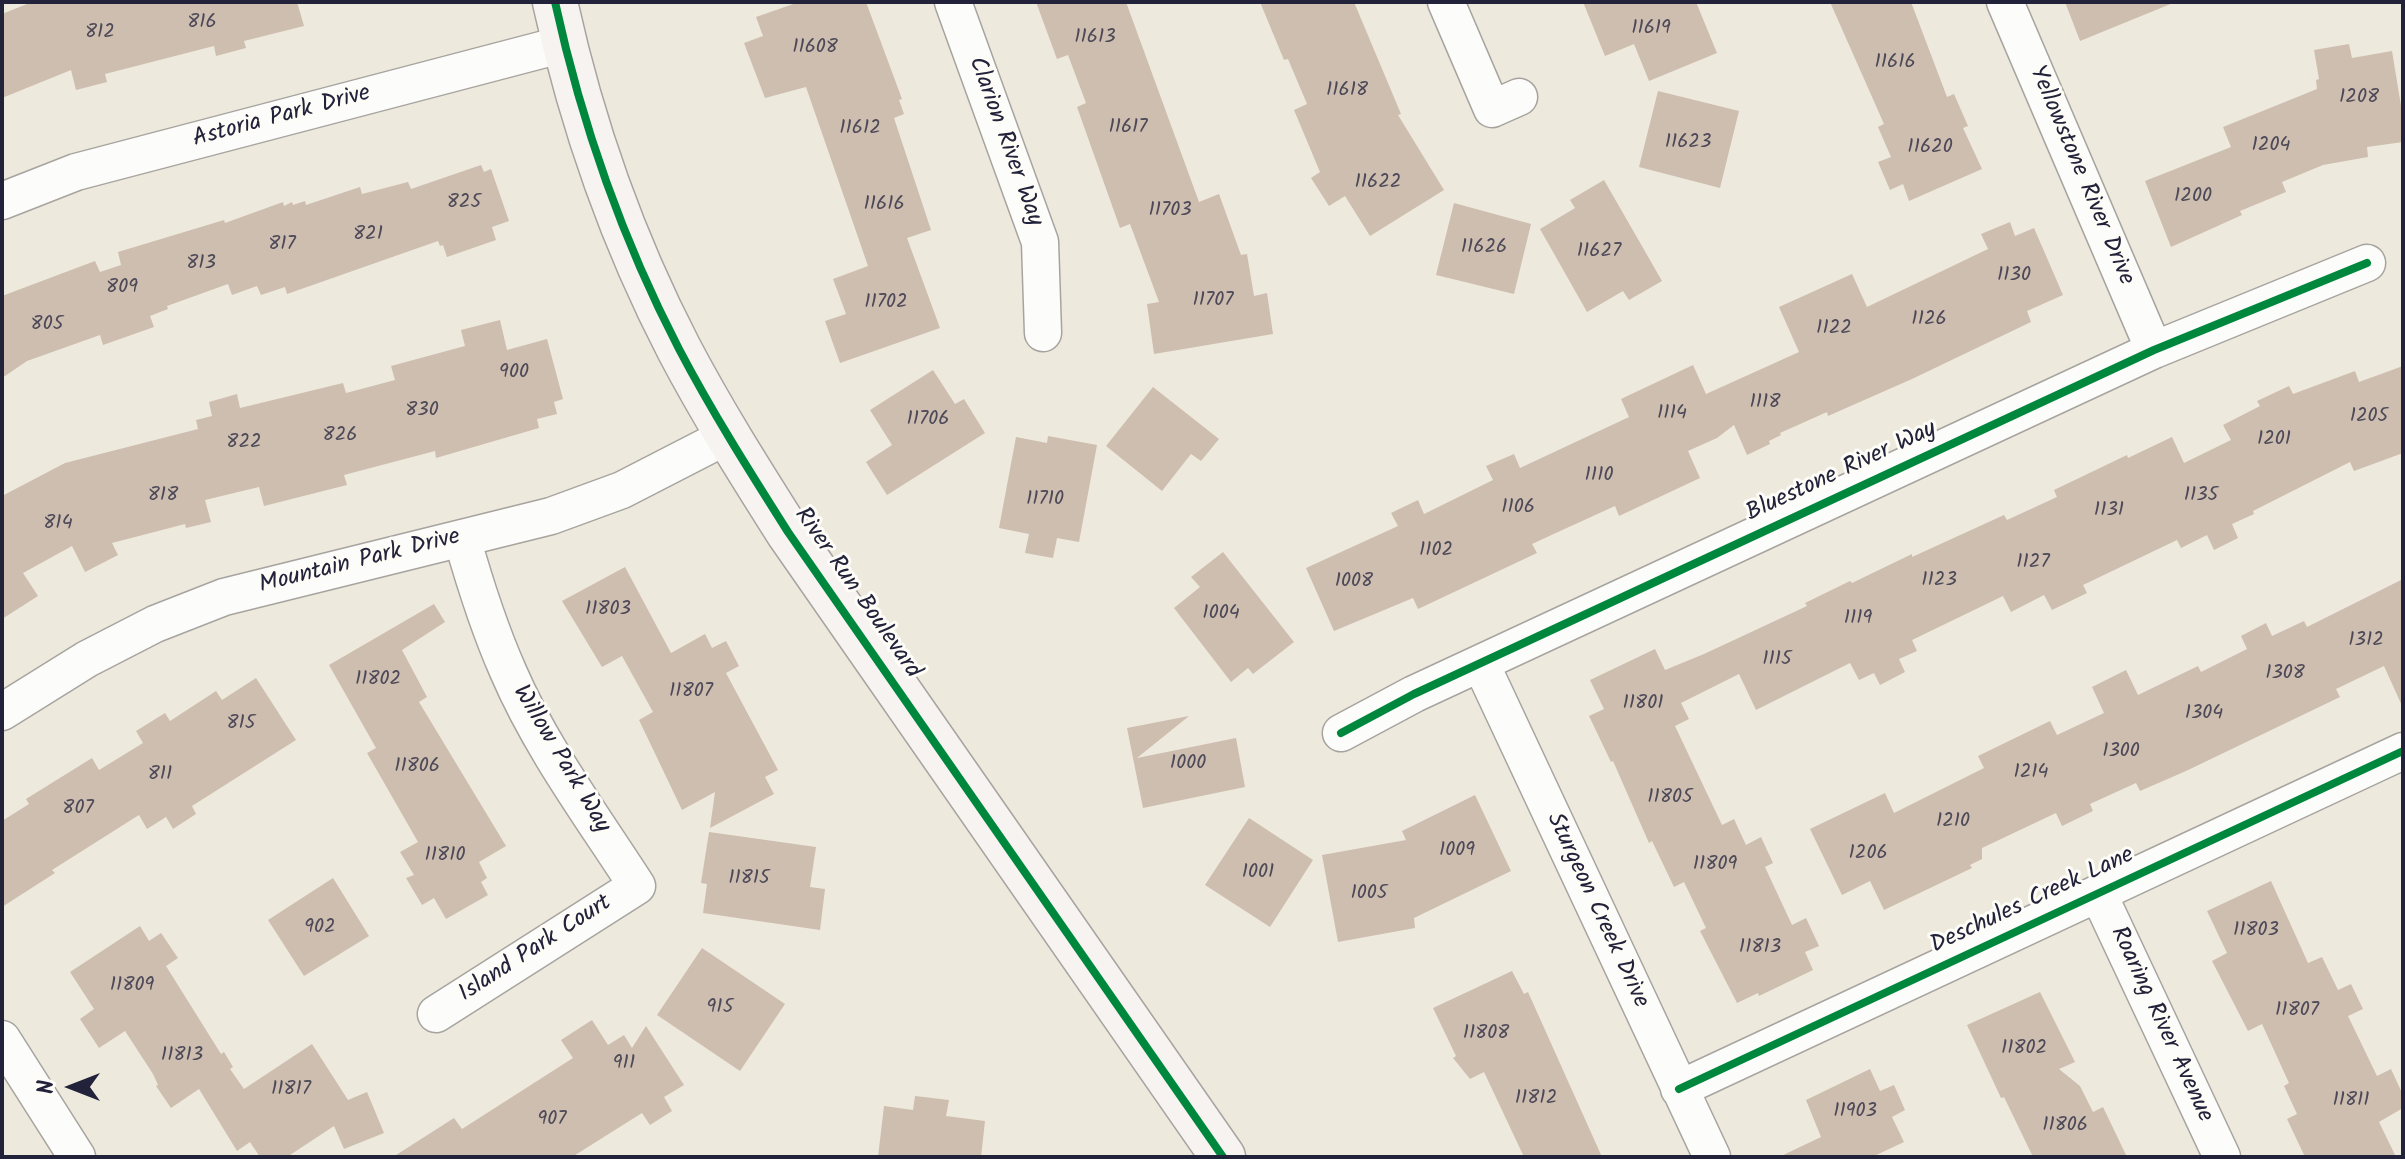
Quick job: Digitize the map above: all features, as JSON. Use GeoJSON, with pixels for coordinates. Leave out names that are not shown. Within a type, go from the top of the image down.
{"type":"FeatureCollection","features":[{"type":"Feature","properties":{"kind":"street","name":"River Run Boulevard"},"geometry":{"type":"LineString","coordinates":[[555,2],[564,44],[597,153],[634,252],[678,348],[727,436],[788,532],[1223,1157]]}},
{"type":"Feature","properties":{"kind":"street","name":"Clarion River Way"},"geometry":{"type":"LineString","coordinates":[[953,2],[1040,242],[1043,333]]}},
{"type":"Feature","properties":{"kind":"street"},"geometry":{"type":"LineString","coordinates":[[1446,2],[1492,109],[1519,97]]}},
{"type":"Feature","properties":{"kind":"street","name":"Yellowstone River Drive"},"geometry":{"type":"LineString","coordinates":[[2005,2],[2154,350]]}},
{"type":"Feature","properties":{"kind":"street","name":"Astoria Park Drive"},"geometry":{"type":"LineString","coordinates":[[2,201],[76,172],[564,44]]}},
{"type":"Feature","properties":{"kind":"street","name":"Bluestone River Way"},"geometry":{"type":"LineString","coordinates":[[1341,733],[1414,694],[2154,350],[2367,263]]}},
{"type":"Feature","properties":{"kind":"street","name":"Mountain Park Drive"},"geometry":{"type":"LineString","coordinates":[[2,712],[87,659],[155,624],[224,597],[551,516],[622,490],[727,436]]}},
{"type":"Feature","properties":{"kind":"street","name":"Willow Park Way"},"geometry":{"type":"LineString","coordinates":[[462,538],[482,607],[508,673],[541,738],[637,886]]}},
{"type":"Feature","properties":{"kind":"street","name":"Sturgeon Creek Drive"},"geometry":{"type":"LineString","coordinates":[[1481,664],[1712,1157]]}},
{"type":"Feature","properties":{"kind":"street","name":"Deschules Creek Lane"},"geometry":{"type":"LineString","coordinates":[[1679,1089],[2403,751]]}},
{"type":"Feature","properties":{"kind":"street","name":"Island Park Court"},"geometry":{"type":"LineString","coordinates":[[436,1014],[637,886]]}},
{"type":"Feature","properties":{"kind":"street","name":"Roaring River Avenue"},"geometry":{"type":"LineString","coordinates":[[2098,893],[2222,1157]]}},
{"type":"Feature","properties":{"kind":"street"},"geometry":{"type":"LineString","coordinates":[[2,1039],[77,1157]]}},
{"type":"Feature","properties":{"kind":"building"},"geometry":{"type":"Polygon","coordinates":[[[32,2],[297,2],[304,26],[244,41],[246,48],[216,56],[214,46],[105,74],[107,82],[76,90],[71,70],[2,98],[2,14],[32,2]]]}},
{"type":"Feature","properties":{"kind":"building"},"geometry":{"type":"Polygon","coordinates":[[[799,2],[866,2],[902,99],[899,100],[904,114],[894,118],[931,230],[907,238],[940,328],[840,363],[825,321],[846,314],[833,279],[868,266],[806,87],[765,98],[744,43],[763,36],[756,17],[799,2]]]}},
{"type":"Feature","properties":{"kind":"building"},"geometry":{"type":"Polygon","coordinates":[[[1036,2],[1126,2],[1199,202],[1219,194],[1241,255],[1247,254],[1254,296],[1267,293],[1273,334],[1154,354],[1147,304],[1159,302],[1130,224],[1120,228],[1077,107],[1086,103],[1068,55],[1057,59],[1036,2]]]}},
{"type":"Feature","properties":{"kind":"building"},"geometry":{"type":"Polygon","coordinates":[[[1260,2],[1354,2],[1401,114],[1398,115],[1444,190],[1370,236],[1345,196],[1329,206],[1311,178],[1320,172],[1294,110],[1307,104],[1288,59],[1284,60],[1260,2]]]}},
{"type":"Feature","properties":{"kind":"building"},"geometry":{"type":"Polygon","coordinates":[[[1583,2],[1696,2],[1717,53],[1649,81],[1634,44],[1605,56],[1583,2]]]}},
{"type":"Feature","properties":{"kind":"building"},"geometry":{"type":"Polygon","coordinates":[[[1830,2],[1911,2],[1947,97],[1954,94],[1968,126],[1963,128],[1982,169],[1909,201],[1903,184],[1890,190],[1878,162],[1891,157],[1878,127],[1884,124],[1830,2]]]}},
{"type":"Feature","properties":{"kind":"building"},"geometry":{"type":"Polygon","coordinates":[[[2065,2],[2173,2],[2173,3],[2080,41],[2065,2]]]}},
{"type":"Feature","properties":{"kind":"building"},"geometry":{"type":"Polygon","coordinates":[[[2349,44],[2352,58],[2392,51],[2403,118],[2403,142],[2367,147],[2368,157],[2323,165],[2282,182],[2286,192],[2240,211],[2242,215],[2171,247],[2145,181],[2231,147],[2223,127],[2317,89],[2316,80],[2319,79],[2314,50],[2349,44]]]}},
{"type":"Feature","properties":{"kind":"building"},"geometry":{"type":"Polygon","coordinates":[[[1658,91],[1739,111],[1720,188],[1639,167],[1658,91]]]}},
{"type":"Feature","properties":{"kind":"building"},"geometry":{"type":"Polygon","coordinates":[[[481,165],[484,172],[491,169],[509,221],[492,227],[496,240],[447,257],[438,241],[287,294],[285,287],[261,295],[257,286],[232,295],[228,284],[167,306],[168,309],[150,316],[154,327],[103,345],[100,335],[27,361],[2,378],[2,296],[95,261],[100,272],[121,265],[118,252],[224,220],[225,223],[283,202],[284,206],[305,201],[306,205],[360,187],[362,194],[408,182],[411,189],[481,165]]]}},
{"type":"Feature","properties":{"kind":"building"},"geometry":{"type":"Polygon","coordinates":[[[1604,180],[1662,281],[1629,300],[1623,291],[1587,312],[1540,229],[1575,208],[1570,200],[1604,180]]]}},
{"type":"Feature","properties":{"kind":"building"},"geometry":{"type":"Polygon","coordinates":[[[1454,203],[1531,224],[1514,294],[1436,275],[1454,203]]]}},
{"type":"Feature","properties":{"kind":"building"},"geometry":{"type":"Polygon","coordinates":[[[2010,222],[2015,236],[2034,228],[2063,295],[2027,311],[2031,322],[1912,379],[1828,416],[1827,412],[1780,433],[1769,441],[1770,444],[1747,455],[1734,425],[1717,438],[1688,451],[1700,478],[1619,516],[1615,506],[1532,544],[1537,553],[1418,609],[1413,598],[1334,631],[1306,568],[1398,526],[1391,513],[1418,500],[1424,514],[1493,480],[1486,466],[1514,454],[1520,468],[1629,417],[1621,399],[1693,365],[1706,394],[1799,352],[1779,307],[1852,274],[1867,307],[1988,249],[1981,234],[2010,222]]]}},
{"type":"Feature","properties":{"kind":"building"},"geometry":{"type":"Polygon","coordinates":[[[500,320],[507,350],[547,339],[563,399],[554,402],[557,414],[537,419],[539,428],[436,458],[435,451],[344,475],[347,485],[264,506],[259,487],[205,500],[211,522],[186,528],[185,524],[112,543],[118,555],[85,572],[72,546],[23,573],[38,596],[2,619],[2,496],[65,463],[198,429],[196,420],[212,416],[209,402],[237,394],[240,408],[343,383],[346,393],[395,380],[391,366],[465,346],[461,330],[500,320]]]}},
{"type":"Feature","properties":{"kind":"building"},"geometry":{"type":"Polygon","coordinates":[[[2403,366],[2403,453],[2354,471],[2350,462],[2253,511],[2254,514],[2232,524],[2238,538],[2214,550],[2207,535],[2181,548],[2177,540],[2083,585],[2087,593],[2052,610],[2044,595],[2011,612],[2003,596],[1912,640],[1917,651],[1899,659],[1905,672],[1880,685],[1874,673],[1859,680],[1850,663],[1756,710],[1739,674],[1681,703],[1689,719],[1675,726],[1722,825],[1734,819],[1746,845],[1761,837],[1773,863],[1765,867],[1792,925],[1806,918],[1819,946],[1805,952],[1813,970],[1737,1003],[1700,931],[1706,928],[1684,882],[1674,887],[1652,841],[1649,843],[1613,761],[1589,716],[1604,709],[1590,680],[1655,649],[1665,670],[1704,654],[1807,606],[1805,603],[1850,581],[1852,583],[2004,515],[2007,520],[2057,497],[2054,490],[2172,437],[2184,463],[2231,440],[2223,425],[2260,406],[2257,401],[2289,386],[2293,394],[2355,371],[2359,382],[2403,366]]]}},
{"type":"Feature","properties":{"kind":"building"},"geometry":{"type":"Polygon","coordinates":[[[933,370],[955,404],[964,399],[985,433],[887,495],[866,462],[892,445],[870,410],[933,370]]]}},
{"type":"Feature","properties":{"kind":"building"},"geometry":{"type":"Polygon","coordinates":[[[1153,387],[1219,439],[1201,461],[1191,454],[1162,491],[1106,446],[1153,387]]]}},
{"type":"Feature","properties":{"kind":"building"},"geometry":{"type":"Polygon","coordinates":[[[1048,436],[1097,445],[1079,542],[1057,538],[1053,558],[1025,553],[1029,534],[999,528],[1016,437],[1047,443],[1048,436]]]}},
{"type":"Feature","properties":{"kind":"building"},"geometry":{"type":"Polygon","coordinates":[[[1223,552],[1294,642],[1253,674],[1248,668],[1231,682],[1174,608],[1200,587],[1191,577],[1223,552]]]}},
{"type":"Feature","properties":{"kind":"building"},"geometry":{"type":"Polygon","coordinates":[[[625,567],[671,653],[705,634],[712,648],[726,641],[739,666],[726,673],[778,770],[765,777],[774,794],[710,828],[715,792],[682,810],[639,720],[653,712],[622,656],[602,667],[562,601],[625,567]]]}},
{"type":"Feature","properties":{"kind":"building"},"geometry":{"type":"Polygon","coordinates":[[[2403,579],[2403,708],[2384,666],[2336,689],[2340,697],[2186,771],[2140,791],[2136,783],[2090,804],[2093,811],[2062,826],[2056,813],[1982,848],[1982,859],[1970,865],[1972,868],[1884,910],[1870,881],[1842,895],[1810,829],[1885,793],[1894,813],[1984,768],[1978,756],[2050,721],[2057,735],[2104,713],[2092,687],[2126,670],[2138,695],[2198,666],[2201,672],[2247,649],[2241,636],[2266,623],[2272,636],[2304,621],[2307,627],[2403,579]]]}},
{"type":"Feature","properties":{"kind":"building"},"geometry":{"type":"Polygon","coordinates":[[[434,604],[445,622],[402,650],[427,697],[419,702],[506,846],[479,862],[487,878],[481,882],[488,895],[446,919],[434,898],[422,905],[406,878],[414,875],[400,852],[418,842],[367,753],[376,748],[329,665],[434,604]]]}},
{"type":"Feature","properties":{"kind":"building"},"geometry":{"type":"Polygon","coordinates":[[[256,678],[296,740],[192,806],[196,814],[173,829],[166,817],[147,829],[139,815],[52,870],[55,873],[2,907],[2,821],[29,804],[26,799],[92,758],[99,770],[143,743],[136,731],[165,713],[170,721],[216,691],[222,700],[256,678]]]}},
{"type":"Feature","properties":{"kind":"building"},"geometry":{"type":"Polygon","coordinates":[[[1189,716],[1137,758],[1236,738],[1245,787],[1143,808],[1127,728],[1189,716]]]}},
{"type":"Feature","properties":{"kind":"building"},"geometry":{"type":"Polygon","coordinates":[[[1475,795],[1511,871],[1414,918],[1415,928],[1338,942],[1322,855],[1406,840],[1402,831],[1475,795]]]}},
{"type":"Feature","properties":{"kind":"building"},"geometry":{"type":"Polygon","coordinates":[[[1249,818],[1313,860],[1270,927],[1205,885],[1249,818]]]}},
{"type":"Feature","properties":{"kind":"building"},"geometry":{"type":"Polygon","coordinates":[[[709,832],[816,847],[810,887],[825,889],[820,930],[703,913],[707,884],[701,883],[709,832]]]}},
{"type":"Feature","properties":{"kind":"building"},"geometry":{"type":"Polygon","coordinates":[[[333,878],[369,936],[304,976],[268,920],[333,878]]]}},
{"type":"Feature","properties":{"kind":"building"},"geometry":{"type":"Polygon","coordinates":[[[2271,881],[2308,963],[2322,957],[2338,990],[2351,984],[2363,1009],[2348,1016],[2377,1076],[2391,1069],[2403,1095],[2403,1108],[2379,1122],[2396,1157],[2305,1157],[2287,1119],[2297,1114],[2284,1086],[2289,1083],[2262,1024],[2248,1031],[2212,961],[2227,953],[2207,911],[2271,881]]]}},
{"type":"Feature","properties":{"kind":"building"},"geometry":{"type":"Polygon","coordinates":[[[140,926],[149,941],[161,933],[178,958],[166,966],[221,1054],[224,1052],[233,1067],[230,1069],[244,1089],[312,1044],[348,1100],[367,1092],[384,1133],[344,1149],[334,1126],[287,1157],[260,1157],[250,1142],[237,1151],[199,1089],[171,1108],[125,1031],[99,1048],[80,1019],[94,1009],[70,972],[140,926]]]}},
{"type":"Feature","properties":{"kind":"building"},"geometry":{"type":"Polygon","coordinates":[[[702,948],[785,1004],[740,1071],[657,1015],[702,948]]]}},
{"type":"Feature","properties":{"kind":"building"},"geometry":{"type":"Polygon","coordinates":[[[1512,971],[1524,994],[1528,992],[1602,1157],[1524,1157],[1484,1072],[1470,1079],[1453,1058],[1456,1056],[1433,1008],[1512,971]]]}},
{"type":"Feature","properties":{"kind":"building"},"geometry":{"type":"Polygon","coordinates":[[[2040,992],[2075,1062],[2059,1069],[2080,1086],[2093,1112],[2103,1107],[2127,1157],[2033,1157],[2004,1097],[2001,1098],[1967,1025],[2040,992]]]}},
{"type":"Feature","properties":{"kind":"building"},"geometry":{"type":"Polygon","coordinates":[[[592,1020],[608,1045],[624,1035],[632,1048],[646,1026],[684,1085],[664,1097],[672,1111],[650,1125],[642,1113],[572,1157],[393,1157],[454,1118],[462,1129],[573,1058],[561,1040],[592,1020]]]}},
{"type":"Feature","properties":{"kind":"building"},"geometry":{"type":"Polygon","coordinates":[[[1870,1069],[1880,1091],[1894,1085],[1905,1110],[1892,1117],[1904,1142],[1872,1157],[1779,1157],[1821,1137],[1806,1100],[1870,1069]]]}},
{"type":"Feature","properties":{"kind":"building"},"geometry":{"type":"Polygon","coordinates":[[[915,1096],[949,1100],[946,1116],[985,1121],[981,1157],[878,1157],[884,1106],[913,1110],[915,1096]]]}},
{"type":"Feature","properties":{"kind":"cycle path"},"geometry":{"type":"LineString","coordinates":[[555,2],[577,91],[622,223],[659,308],[705,396],[788,532],[1223,1157]]}},
{"type":"Feature","properties":{"kind":"cycle path"},"geometry":{"type":"LineString","coordinates":[[1341,733],[1414,694],[2154,350],[2367,263]]}},
{"type":"Feature","properties":{"kind":"cycle path"},"geometry":{"type":"LineString","coordinates":[[1679,1089],[2403,751]]}}]}
